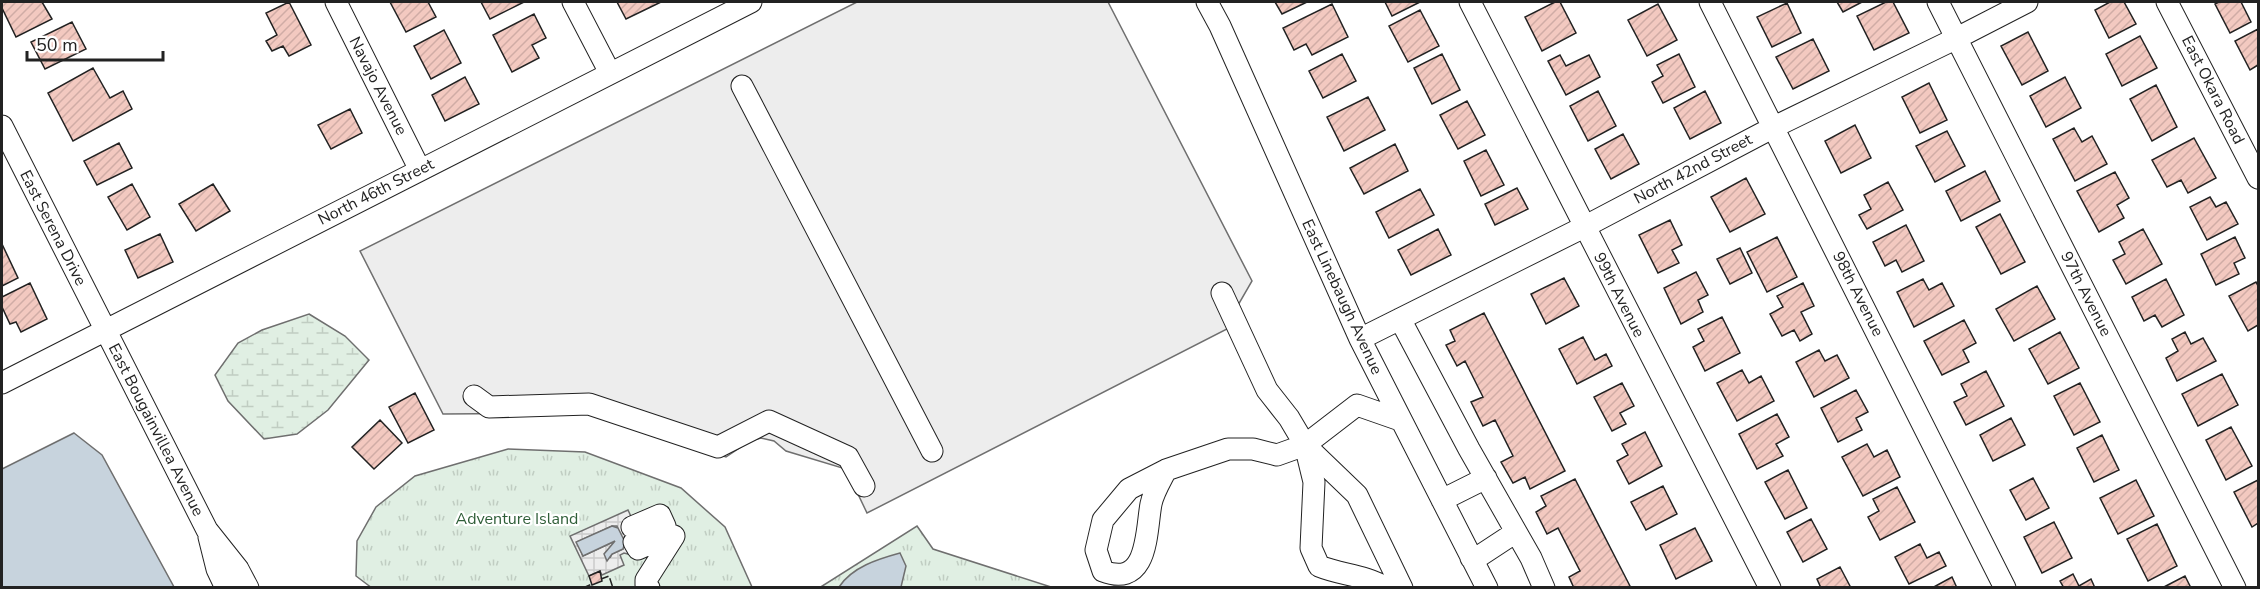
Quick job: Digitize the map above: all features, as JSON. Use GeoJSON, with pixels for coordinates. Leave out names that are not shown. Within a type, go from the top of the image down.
{"type":"FeatureCollection","features":[{"type":"Feature","properties":{"kind":"street","name":"Navajo Avenue"},"geometry":{"type":"LineString","coordinates":[[336,2],[420,170]]}},
{"type":"Feature","properties":{"kind":"street"},"geometry":{"type":"LineString","coordinates":[[573,2],[610,73]]}},
{"type":"Feature","properties":{"kind":"street","name":"North 46th Street"},"geometry":{"type":"LineString","coordinates":[[2,383],[751,2]]}},
{"type":"Feature","properties":{"kind":"street","name":"East Linebaugh Avenue"},"geometry":{"type":"LineString","coordinates":[[1207,2],[1220,26],[1360,339],[1487,588]]}},
{"type":"Feature","properties":{"kind":"street","name":"99th Avenue"},"geometry":{"type":"LineString","coordinates":[[1470,2],[1770,588]]}},
{"type":"Feature","properties":{"kind":"street","name":"98th Avenue"},"geometry":{"type":"LineString","coordinates":[[1710,2],[2005,588]]}},
{"type":"Feature","properties":{"kind":"street","name":"97th Avenue"},"geometry":{"type":"LineString","coordinates":[[1938,2],[2235,588]]}},
{"type":"Feature","properties":{"kind":"street","name":"North 42nd Street"},"geometry":{"type":"LineString","coordinates":[[1360,339],[1774,127],[2027,2]]}},
{"type":"Feature","properties":{"kind":"street","name":"East Okara Road"},"geometry":{"type":"LineString","coordinates":[[2167,2],[2259,178]]}},
{"type":"Feature","properties":{"kind":"street"},"geometry":{"type":"LineString","coordinates":[[742,86],[932,451]]}},
{"type":"Feature","properties":{"kind":"street","name":"East Serena Drive"},"geometry":{"type":"LineString","coordinates":[[4,137],[105,330]]}},
{"type":"Feature","properties":{"kind":"street"},"geometry":{"type":"LineString","coordinates":[[1222,294],[1267,390],[1289,418],[1305,445],[1357,495],[1402,588]]}},
{"type":"Feature","properties":{"kind":"street"},"geometry":{"type":"LineString","coordinates":[[1400,319],[1532,558],[1544,588]]}},
{"type":"Feature","properties":{"kind":"street","name":"East Bougainvillea Avenue"},"geometry":{"type":"LineString","coordinates":[[105,330],[207,530],[238,569],[248,588]]}},
{"type":"Feature","properties":{"kind":"street"},"geometry":{"type":"LineString","coordinates":[[474,396],[489,407],[589,404],[718,447],[769,421],[848,457],[864,486]]}},
{"type":"Feature","properties":{"kind":"street"},"geometry":{"type":"LineString","coordinates":[[1166,470],[1151,502],[1144,559],[1129,574],[1113,576],[1103,572],[1096,550],[1103,520],[1130,489],[1166,470],[1228,449],[1253,449],[1277,455],[1305,445],[1357,405],[1400,420]]}},
{"type":"Feature","properties":{"kind":"street"},"geometry":{"type":"LineString","coordinates":[[1305,445],[1314,482],[1311,548],[1319,566],[1352,574],[1386,588]]}},
{"type":"Feature","properties":{"kind":"street"},"geometry":{"type":"LineString","coordinates":[[1442,501],[1486,478]]}},
{"type":"Feature","properties":{"kind":"street"},"geometry":{"type":"LineString","coordinates":[[632,527],[660,515],[665,526],[634,542],[638,549],[670,535],[674,536],[646,580],[646,585],[650,588]]}},
{"type":"Feature","properties":{"kind":"street","name":"East Bougainvillea Avenue"},"geometry":{"type":"LineString","coordinates":[[207,530],[217,569],[226,588]]}},
{"type":"Feature","properties":{"kind":"street"},"geometry":{"type":"LineString","coordinates":[[1471,558],[1481,555],[1516,532]]}},
{"type":"Feature","properties":{"kind":"green space"},"geometry":{"type":"Polygon","coordinates":[[[309,314],[345,336],[369,360],[328,410],[297,434],[264,439],[228,401],[215,375],[238,343],[262,330],[309,314]]]}},
{"type":"Feature","properties":{"kind":"green space","name":"Adventure Island"},"geometry":{"type":"Polygon","coordinates":[[[508,449],[585,452],[681,488],[725,527],[752,587],[372,588],[356,576],[357,541],[376,507],[415,476],[508,449]]]}},
{"type":"Feature","properties":{"kind":"green space"},"geometry":{"type":"Polygon","coordinates":[[[917,526],[933,549],[1051,587],[819,588],[917,526]]]}},
{"type":"Feature","properties":{"kind":"shaded area"},"geometry":{"type":"Polygon","coordinates":[[[857,2],[1108,2],[1252,281],[1227,329],[867,513],[846,469],[786,451],[774,441],[761,438],[750,441],[726,457],[599,413],[443,414],[360,251],[857,2]]]}},
{"type":"Feature","properties":{"kind":"shaded area"},"geometry":{"type":"Polygon","coordinates":[[[74,433],[102,455],[174,587],[2,587],[2,469],[74,433]]]}},
{"type":"Feature","properties":{"kind":"shaded area"},"geometry":{"type":"Polygon","coordinates":[[[628,510],[634,523],[632,555],[624,553],[620,555],[624,565],[602,575],[600,571],[589,576],[570,536],[628,510]],[[612,526],[577,542],[583,556],[615,541],[610,558],[612,554],[623,549],[617,526],[612,526]]]}},
{"type":"Feature","properties":{"kind":"shaded area"},"geometry":{"type":"Polygon","coordinates":[[[612,526],[618,528],[625,542],[623,549],[612,554],[607,561],[604,554],[615,541],[583,556],[576,542],[612,526]]]}},
{"type":"Feature","properties":{"kind":"shaded area"},"geometry":{"type":"Polygon","coordinates":[[[900,553],[906,566],[901,587],[839,587],[858,569],[900,553]]]}},
{"type":"Feature","properties":{"kind":"building"},"geometry":{"type":"Polygon","coordinates":[[[2,2],[42,2],[52,19],[16,37],[2,8],[2,2]]]}},
{"type":"Feature","properties":{"kind":"building"},"geometry":{"type":"Polygon","coordinates":[[[289,2],[311,45],[289,56],[283,46],[272,51],[266,41],[277,35],[266,13],[289,2]]]}},
{"type":"Feature","properties":{"kind":"building"},"geometry":{"type":"Polygon","coordinates":[[[390,2],[428,2],[436,17],[406,32],[390,2]]]}},
{"type":"Feature","properties":{"kind":"building"},"geometry":{"type":"Polygon","coordinates":[[[481,2],[524,2],[490,19],[481,2]]]}},
{"type":"Feature","properties":{"kind":"building"},"geometry":{"type":"Polygon","coordinates":[[[617,2],[661,2],[626,19],[617,2]]]}},
{"type":"Feature","properties":{"kind":"building"},"geometry":{"type":"Polygon","coordinates":[[[1275,2],[1307,2],[1282,14],[1275,2]]]}},
{"type":"Feature","properties":{"kind":"building"},"geometry":{"type":"Polygon","coordinates":[[[1385,2],[1420,2],[1392,16],[1385,2]]]}},
{"type":"Feature","properties":{"kind":"building"},"geometry":{"type":"Polygon","coordinates":[[[1555,2],[1560,2],[1576,33],[1542,51],[1525,17],[1555,2]]]}},
{"type":"Feature","properties":{"kind":"building"},"geometry":{"type":"Polygon","coordinates":[[[1837,2],[1862,2],[1843,12],[1837,2]]]}},
{"type":"Feature","properties":{"kind":"building"},"geometry":{"type":"Polygon","coordinates":[[[1886,2],[1893,2],[1909,33],[1874,50],[1857,16],[1886,2]]]}},
{"type":"Feature","properties":{"kind":"building"},"geometry":{"type":"Polygon","coordinates":[[[2110,2],[2124,2],[2136,24],[2109,38],[2095,10],[2110,2]]]}},
{"type":"Feature","properties":{"kind":"building"},"geometry":{"type":"Polygon","coordinates":[[[2241,2],[2251,22],[2230,33],[2215,4],[2241,2]]]}},
{"type":"Feature","properties":{"kind":"building"},"geometry":{"type":"Polygon","coordinates":[[[1787,3],[1801,33],[1772,47],[1757,17],[1787,3]]]}},
{"type":"Feature","properties":{"kind":"building"},"geometry":{"type":"Polygon","coordinates":[[[1332,4],[1348,37],[1312,55],[1306,44],[1294,50],[1283,28],[1332,4]]]}},
{"type":"Feature","properties":{"kind":"building"},"geometry":{"type":"Polygon","coordinates":[[[1658,4],[1677,40],[1647,56],[1628,20],[1658,4]]]}},
{"type":"Feature","properties":{"kind":"building"},"geometry":{"type":"Polygon","coordinates":[[[1420,10],[1439,46],[1408,62],[1389,26],[1420,10]]]}},
{"type":"Feature","properties":{"kind":"building"},"geometry":{"type":"Polygon","coordinates":[[[534,14],[546,38],[532,45],[539,58],[512,72],[493,35],[534,14]]]}},
{"type":"Feature","properties":{"kind":"building"},"geometry":{"type":"Polygon","coordinates":[[[72,22],[86,49],[45,69],[31,42],[72,22]]]}},
{"type":"Feature","properties":{"kind":"building"},"geometry":{"type":"Polygon","coordinates":[[[2258,29],[2258,65],[2250,70],[2235,41],[2258,29]]]}},
{"type":"Feature","properties":{"kind":"building"},"geometry":{"type":"Polygon","coordinates":[[[444,30],[461,63],[431,79],[414,46],[444,30]]]}},
{"type":"Feature","properties":{"kind":"building"},"geometry":{"type":"Polygon","coordinates":[[[2028,32],[2048,71],[2022,85],[2001,46],[2028,32]]]}},
{"type":"Feature","properties":{"kind":"building"},"geometry":{"type":"Polygon","coordinates":[[[2140,36],[2157,68],[2122,86],[2106,54],[2140,36]]]}},
{"type":"Feature","properties":{"kind":"building"},"geometry":{"type":"Polygon","coordinates":[[[1813,39],[1829,71],[1793,89],[1776,57],[1813,39]]]}},
{"type":"Feature","properties":{"kind":"building"},"geometry":{"type":"Polygon","coordinates":[[[1342,54],[1356,81],[1323,98],[1309,71],[1342,54]]]}},
{"type":"Feature","properties":{"kind":"building"},"geometry":{"type":"Polygon","coordinates":[[[1442,54],[1460,90],[1432,104],[1414,68],[1442,54]]]}},
{"type":"Feature","properties":{"kind":"building"},"geometry":{"type":"Polygon","coordinates":[[[1679,54],[1695,87],[1663,103],[1652,82],[1663,76],[1657,65],[1679,54]]]}},
{"type":"Feature","properties":{"kind":"building"},"geometry":{"type":"Polygon","coordinates":[[[1560,55],[1566,66],[1589,55],[1600,77],[1566,95],[1548,61],[1560,55]]]}},
{"type":"Feature","properties":{"kind":"building"},"geometry":{"type":"Polygon","coordinates":[[[93,68],[110,98],[123,91],[132,109],[73,141],[48,93],[93,68]]]}},
{"type":"Feature","properties":{"kind":"building"},"geometry":{"type":"Polygon","coordinates":[[[465,77],[479,104],[445,121],[432,95],[465,77]]]}},
{"type":"Feature","properties":{"kind":"building"},"geometry":{"type":"Polygon","coordinates":[[[2065,77],[2081,108],[2046,127],[2030,96],[2065,77]]]}},
{"type":"Feature","properties":{"kind":"building"},"geometry":{"type":"Polygon","coordinates":[[[1929,83],[1947,120],[1920,133],[1902,97],[1929,83]]]}},
{"type":"Feature","properties":{"kind":"building"},"geometry":{"type":"Polygon","coordinates":[[[2156,85],[2177,127],[2152,141],[2130,99],[2156,85]]]}},
{"type":"Feature","properties":{"kind":"building"},"geometry":{"type":"Polygon","coordinates":[[[1598,91],[1616,126],[1588,141],[1570,106],[1598,91]]]}},
{"type":"Feature","properties":{"kind":"building"},"geometry":{"type":"Polygon","coordinates":[[[1705,91],[1721,123],[1690,139],[1674,108],[1705,91]]]}},
{"type":"Feature","properties":{"kind":"building"},"geometry":{"type":"Polygon","coordinates":[[[1368,97],[1385,130],[1344,151],[1327,117],[1368,97]]]}},
{"type":"Feature","properties":{"kind":"building"},"geometry":{"type":"Polygon","coordinates":[[[1467,101],[1485,135],[1458,149],[1440,115],[1467,101]]]}},
{"type":"Feature","properties":{"kind":"building"},"geometry":{"type":"Polygon","coordinates":[[[350,109],[362,133],[331,149],[318,125],[350,109]]]}},
{"type":"Feature","properties":{"kind":"building"},"geometry":{"type":"Polygon","coordinates":[[[1855,125],[1871,158],[1841,173],[1825,141],[1855,125]]]}},
{"type":"Feature","properties":{"kind":"building"},"geometry":{"type":"Polygon","coordinates":[[[2074,128],[2082,142],[2092,136],[2107,164],[2075,181],[2053,139],[2074,128]]]}},
{"type":"Feature","properties":{"kind":"building"},"geometry":{"type":"Polygon","coordinates":[[[1947,131],[1965,166],[1935,182],[1916,146],[1947,131]]]}},
{"type":"Feature","properties":{"kind":"building"},"geometry":{"type":"Polygon","coordinates":[[[1623,134],[1639,164],[1611,179],[1595,149],[1623,134]]]}},
{"type":"Feature","properties":{"kind":"building"},"geometry":{"type":"Polygon","coordinates":[[[2194,138],[2216,178],[2188,193],[2181,180],[2167,187],[2152,160],[2194,138]]]}},
{"type":"Feature","properties":{"kind":"building"},"geometry":{"type":"Polygon","coordinates":[[[119,143],[132,168],[97,185],[84,161],[119,143]]]}},
{"type":"Feature","properties":{"kind":"building"},"geometry":{"type":"Polygon","coordinates":[[[1395,144],[1408,171],[1364,194],[1350,168],[1395,144]]]}},
{"type":"Feature","properties":{"kind":"building"},"geometry":{"type":"Polygon","coordinates":[[[1486,150],[1504,185],[1481,196],[1464,161],[1486,150]]]}},
{"type":"Feature","properties":{"kind":"building"},"geometry":{"type":"Polygon","coordinates":[[[1985,171],[2000,201],[1961,221],[1946,191],[1985,171]]]}},
{"type":"Feature","properties":{"kind":"building"},"geometry":{"type":"Polygon","coordinates":[[[2115,172],[2129,198],[2117,205],[2124,218],[2099,232],[2077,191],[2115,172]]]}},
{"type":"Feature","properties":{"kind":"building"},"geometry":{"type":"Polygon","coordinates":[[[1746,178],[1765,214],[1730,232],[1711,197],[1746,178]]]}},
{"type":"Feature","properties":{"kind":"building"},"geometry":{"type":"Polygon","coordinates":[[[1888,182],[1903,210],[1867,229],[1859,215],[1871,209],[1864,195],[1888,182]]]}},
{"type":"Feature","properties":{"kind":"building"},"geometry":{"type":"Polygon","coordinates":[[[132,184],[150,217],[127,230],[108,197],[132,184]]]}},
{"type":"Feature","properties":{"kind":"building"},"geometry":{"type":"Polygon","coordinates":[[[213,184],[230,211],[196,231],[179,204],[213,184]]]}},
{"type":"Feature","properties":{"kind":"building"},"geometry":{"type":"Polygon","coordinates":[[[1517,188],[1528,209],[1495,225],[1485,204],[1517,188]]]}},
{"type":"Feature","properties":{"kind":"building"},"geometry":{"type":"Polygon","coordinates":[[[1420,189],[1434,215],[1389,238],[1376,212],[1420,189]]]}},
{"type":"Feature","properties":{"kind":"building"},"geometry":{"type":"Polygon","coordinates":[[[2210,197],[2216,207],[2226,202],[2238,224],[2207,240],[2190,207],[2210,197]]]}},
{"type":"Feature","properties":{"kind":"building"},"geometry":{"type":"Polygon","coordinates":[[[2000,214],[2025,262],[2001,274],[1976,227],[2000,214]]]}},
{"type":"Feature","properties":{"kind":"building"},"geometry":{"type":"Polygon","coordinates":[[[1670,220],[1682,245],[1672,250],[1679,263],[1658,273],[1639,235],[1670,220]]]}},
{"type":"Feature","properties":{"kind":"building"},"geometry":{"type":"Polygon","coordinates":[[[1906,225],[1924,261],[1902,272],[1896,260],[1885,266],[1873,242],[1906,225]]]}},
{"type":"Feature","properties":{"kind":"building"},"geometry":{"type":"Polygon","coordinates":[[[1438,229],[1451,255],[1411,275],[1398,250],[1438,229]]]}},
{"type":"Feature","properties":{"kind":"building"},"geometry":{"type":"Polygon","coordinates":[[[2143,229],[2162,264],[2126,284],[2113,260],[2125,254],[2119,242],[2143,229]]]}},
{"type":"Feature","properties":{"kind":"building"},"geometry":{"type":"Polygon","coordinates":[[[160,234],[173,262],[138,278],[125,250],[160,234]]]}},
{"type":"Feature","properties":{"kind":"building"},"geometry":{"type":"Polygon","coordinates":[[[1777,237],[1797,277],[1767,292],[1747,252],[1777,237]]]}},
{"type":"Feature","properties":{"kind":"building"},"geometry":{"type":"Polygon","coordinates":[[[2235,237],[2245,258],[2234,263],[2239,274],[2216,285],[2201,254],[2235,237]]]}},
{"type":"Feature","properties":{"kind":"building"},"geometry":{"type":"Polygon","coordinates":[[[2,244],[18,278],[2,286],[2,244]]]}},
{"type":"Feature","properties":{"kind":"building"},"geometry":{"type":"Polygon","coordinates":[[[1740,248],[1752,273],[1730,284],[1717,259],[1740,248]]]}},
{"type":"Feature","properties":{"kind":"building"},"geometry":{"type":"Polygon","coordinates":[[[1696,272],[1708,295],[1698,300],[1703,312],[1681,324],[1664,288],[1696,272]]]}},
{"type":"Feature","properties":{"kind":"building"},"geometry":{"type":"Polygon","coordinates":[[[1564,278],[1579,306],[1546,324],[1531,294],[1564,278]]]}},
{"type":"Feature","properties":{"kind":"building"},"geometry":{"type":"Polygon","coordinates":[[[1923,279],[1929,290],[1942,283],[1954,306],[1914,327],[1897,292],[1923,279]]]}},
{"type":"Feature","properties":{"kind":"building"},"geometry":{"type":"Polygon","coordinates":[[[2166,279],[2184,315],[2162,327],[2155,315],[2144,321],[2132,297],[2166,279]]]}},
{"type":"Feature","properties":{"kind":"building"},"geometry":{"type":"Polygon","coordinates":[[[2256,282],[2258,286],[2258,325],[2248,331],[2229,296],[2256,282]]]}},
{"type":"Feature","properties":{"kind":"building"},"geometry":{"type":"Polygon","coordinates":[[[30,283],[47,319],[21,332],[16,322],[10,324],[2,307],[2,297],[30,283]]]}},
{"type":"Feature","properties":{"kind":"building"},"geometry":{"type":"Polygon","coordinates":[[[1803,283],[1814,306],[1801,312],[1812,334],[1800,341],[1794,330],[1782,336],[1770,314],[1783,307],[1777,296],[1803,283]]]}},
{"type":"Feature","properties":{"kind":"building"},"geometry":{"type":"Polygon","coordinates":[[[2037,286],[2055,319],[2014,341],[1996,309],[2037,286]]]}},
{"type":"Feature","properties":{"kind":"building"},"geometry":{"type":"Polygon","coordinates":[[[1484,313],[1565,471],[1530,489],[1525,477],[1513,483],[1501,462],[1513,456],[1495,420],[1483,426],[1471,402],[1483,397],[1465,361],[1457,366],[1446,345],[1455,341],[1450,330],[1484,313]]]}},
{"type":"Feature","properties":{"kind":"building"},"geometry":{"type":"Polygon","coordinates":[[[1722,317],[1740,353],[1705,371],[1693,347],[1704,341],[1698,329],[1722,317]]]}},
{"type":"Feature","properties":{"kind":"building"},"geometry":{"type":"Polygon","coordinates":[[[1964,320],[1976,343],[1963,350],[1969,362],[1942,375],[1924,341],[1964,320]]]}},
{"type":"Feature","properties":{"kind":"building"},"geometry":{"type":"Polygon","coordinates":[[[2060,332],[2079,368],[2048,384],[2029,349],[2060,332]]]}},
{"type":"Feature","properties":{"kind":"building"},"geometry":{"type":"Polygon","coordinates":[[[2185,332],[2191,344],[2203,338],[2216,361],[2177,381],[2166,358],[2178,351],[2172,339],[2185,332]]]}},
{"type":"Feature","properties":{"kind":"building"},"geometry":{"type":"Polygon","coordinates":[[[1583,337],[1595,360],[1606,354],[1612,366],[1577,384],[1559,349],[1583,337]]]}},
{"type":"Feature","properties":{"kind":"building"},"geometry":{"type":"Polygon","coordinates":[[[1819,350],[1825,361],[1837,355],[1849,378],[1814,397],[1796,362],[1819,350]]]}},
{"type":"Feature","properties":{"kind":"building"},"geometry":{"type":"Polygon","coordinates":[[[1742,370],[1749,383],[1761,376],[1774,401],[1737,421],[1717,383],[1742,370]]]}},
{"type":"Feature","properties":{"kind":"building"},"geometry":{"type":"Polygon","coordinates":[[[1986,371],[2004,406],[1966,425],[1954,402],[1967,396],[1961,384],[1986,371]]]}},
{"type":"Feature","properties":{"kind":"building"},"geometry":{"type":"Polygon","coordinates":[[[2222,374],[2238,405],[2198,426],[2182,394],[2222,374]]]}},
{"type":"Feature","properties":{"kind":"building"},"geometry":{"type":"Polygon","coordinates":[[[1622,383],[1634,406],[1620,413],[1626,424],[1612,431],[1594,397],[1622,383]]]}},
{"type":"Feature","properties":{"kind":"building"},"geometry":{"type":"Polygon","coordinates":[[[2080,383],[2100,422],[2074,435],[2054,396],[2080,383]]]}},
{"type":"Feature","properties":{"kind":"building"},"geometry":{"type":"Polygon","coordinates":[[[1856,390],[1868,412],[1856,418],[1862,430],[1838,442],[1821,408],[1856,390]]]}},
{"type":"Feature","properties":{"kind":"building"},"geometry":{"type":"Polygon","coordinates":[[[415,393],[434,430],[408,443],[389,407],[415,393]]]}},
{"type":"Feature","properties":{"kind":"building"},"geometry":{"type":"Polygon","coordinates":[[[1777,414],[1789,437],[1776,444],[1783,456],[1757,469],[1739,434],[1777,414]]]}},
{"type":"Feature","properties":{"kind":"building"},"geometry":{"type":"Polygon","coordinates":[[[2011,418],[2025,445],[1993,461],[1980,435],[2011,418]]]}},
{"type":"Feature","properties":{"kind":"building"},"geometry":{"type":"Polygon","coordinates":[[[380,420],[402,443],[374,469],[352,447],[380,420]]]}},
{"type":"Feature","properties":{"kind":"building"},"geometry":{"type":"Polygon","coordinates":[[[2231,427],[2252,466],[2226,480],[2206,440],[2231,427]]]}},
{"type":"Feature","properties":{"kind":"building"},"geometry":{"type":"Polygon","coordinates":[[[1645,432],[1662,466],[1629,484],[1617,461],[1628,455],[1622,444],[1645,432]]]}},
{"type":"Feature","properties":{"kind":"building"},"geometry":{"type":"Polygon","coordinates":[[[2102,435],[2119,470],[2094,482],[2077,448],[2102,435]]]}},
{"type":"Feature","properties":{"kind":"building"},"geometry":{"type":"Polygon","coordinates":[[[1867,444],[1874,457],[1887,450],[1900,477],[1863,496],[1842,457],[1867,444]]]}},
{"type":"Feature","properties":{"kind":"building"},"geometry":{"type":"Polygon","coordinates":[[[1788,470],[1807,508],[1785,519],[1765,482],[1788,470]]]}},
{"type":"Feature","properties":{"kind":"building"},"geometry":{"type":"Polygon","coordinates":[[[2033,478],[2049,508],[2026,520],[2010,490],[2033,478]]]}},
{"type":"Feature","properties":{"kind":"building"},"geometry":{"type":"Polygon","coordinates":[[[1575,479],[1630,586],[1628,588],[1574,588],[1569,577],[1580,571],[1558,528],[1547,534],[1536,512],[1546,506],[1541,496],[1575,479]]]}},
{"type":"Feature","properties":{"kind":"building"},"geometry":{"type":"Polygon","coordinates":[[[2136,480],[2154,516],[2118,534],[2100,498],[2136,480]]]}},
{"type":"Feature","properties":{"kind":"building"},"geometry":{"type":"Polygon","coordinates":[[[2258,480],[2258,523],[2252,527],[2234,492],[2258,480]]]}},
{"type":"Feature","properties":{"kind":"building"},"geometry":{"type":"Polygon","coordinates":[[[1663,486],[1677,514],[1646,530],[1631,502],[1663,486]]]}},
{"type":"Feature","properties":{"kind":"building"},"geometry":{"type":"Polygon","coordinates":[[[1897,487],[1915,522],[1880,540],[1868,517],[1879,511],[1873,499],[1897,487]]]}},
{"type":"Feature","properties":{"kind":"building"},"geometry":{"type":"Polygon","coordinates":[[[1811,519],[1827,549],[1803,562],[1787,532],[1811,519]]]}},
{"type":"Feature","properties":{"kind":"building"},"geometry":{"type":"Polygon","coordinates":[[[2054,522],[2072,558],[2042,573],[2024,537],[2054,522]]]}},
{"type":"Feature","properties":{"kind":"building"},"geometry":{"type":"Polygon","coordinates":[[[2157,524],[2177,566],[2148,581],[2127,539],[2157,524]]]}},
{"type":"Feature","properties":{"kind":"building"},"geometry":{"type":"Polygon","coordinates":[[[1695,528],[1712,561],[1676,579],[1660,545],[1695,528]]]}},
{"type":"Feature","properties":{"kind":"building"},"geometry":{"type":"Polygon","coordinates":[[[1920,544],[1927,558],[1939,552],[1946,566],[1909,584],[1895,557],[1920,544]]]}},
{"type":"Feature","properties":{"kind":"building"},"geometry":{"type":"Polygon","coordinates":[[[1840,567],[1851,588],[1821,588],[1817,579],[1840,567]]]}},
{"type":"Feature","properties":{"kind":"building"},"geometry":{"type":"Polygon","coordinates":[[[600,571],[602,581],[592,585],[589,576],[600,571]]]}},
{"type":"Feature","properties":{"kind":"building"},"geometry":{"type":"Polygon","coordinates":[[[2073,574],[2079,586],[2091,579],[2095,588],[2064,588],[2060,581],[2073,574]]]}},
{"type":"Feature","properties":{"kind":"building"},"geometry":{"type":"Polygon","coordinates":[[[2185,576],[2191,588],[2162,588],[2185,576]]]}},
{"type":"Feature","properties":{"kind":"building"},"geometry":{"type":"Polygon","coordinates":[[[1952,577],[1957,588],[1932,588],[1952,577]]]}},
{"type":"Feature","properties":{"kind":"fence"},"geometry":{"type":"LineString","coordinates":[[601,579],[609,576],[613,588]]}},
{"type":"Feature","properties":{"kind":"fence"},"geometry":{"type":"LineString","coordinates":[[583,588],[592,584]]}}]}
